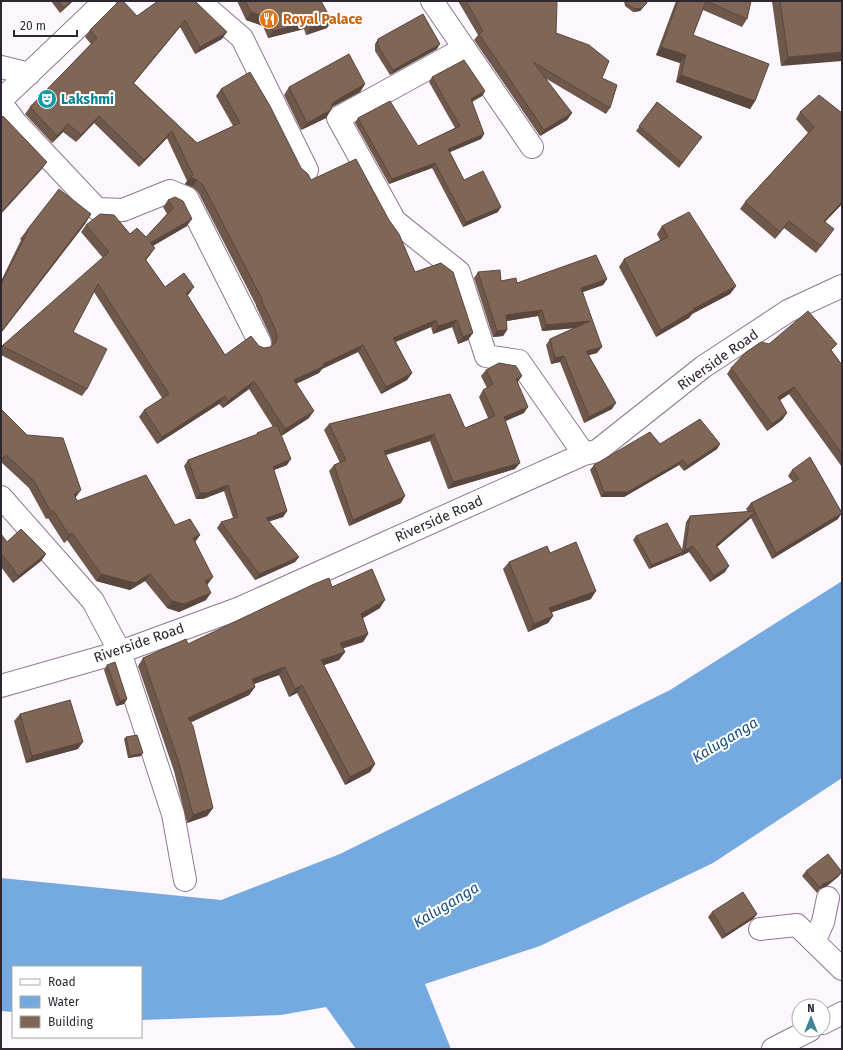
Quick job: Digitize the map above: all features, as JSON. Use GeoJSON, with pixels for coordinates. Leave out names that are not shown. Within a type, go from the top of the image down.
{"type":"FeatureCollection","features":[{"type":"Feature","properties":{"kind":"street"},"geometry":{"type":"LineString","coordinates":[[105,1],[1,102],[16,123],[97,209],[123,210],[170,191],[187,198],[260,343]]}},
{"type":"Feature","properties":{"kind":"street"},"geometry":{"type":"LineString","coordinates":[[199,1],[242,38],[307,170]]}},
{"type":"Feature","properties":{"kind":"street"},"geometry":{"type":"LineString","coordinates":[[432,1],[532,147]]}},
{"type":"Feature","properties":{"kind":"street"},"geometry":{"type":"LineString","coordinates":[[464,49],[338,118],[395,221],[459,272],[486,356],[519,361],[584,454]]}},
{"type":"Feature","properties":{"kind":"street"},"geometry":{"type":"LineString","coordinates":[[1,67],[29,74]]}},
{"type":"Feature","properties":{"kind":"street","name":"Riverside Road"},"geometry":{"type":"LineString","coordinates":[[1,686],[120,652],[240,608],[584,454],[597,451],[703,367],[788,311],[842,286]]}},
{"type":"Feature","properties":{"kind":"street"},"geometry":{"type":"LineString","coordinates":[[1,497],[93,601],[120,652],[173,814],[185,880]]}},
{"type":"Feature","properties":{"kind":"street"},"geometry":{"type":"LineString","coordinates":[[815,940],[823,922],[828,898]]}},
{"type":"Feature","properties":{"kind":"street"},"geometry":{"type":"LineString","coordinates":[[760,929],[796,925],[815,940],[842,969]]}},
{"type":"Feature","properties":{"kind":"street"},"geometry":{"type":"LineString","coordinates":[[831,1019],[842,1013]]}},
{"type":"Feature","properties":{"kind":"street"},"geometry":{"type":"LineString","coordinates":[[773,1049],[794,1038]]}},
{"type":"Feature","properties":{"kind":"water","name":"Kaluganga"},"geometry":{"type":"Polygon","coordinates":[[[842,581],[842,778],[713,863],[540,946],[425,984],[451,1049],[356,1049],[326,1007],[281,1015],[142,1020],[142,966],[12,966],[12,1012],[1,1011],[1,878],[221,900],[340,854],[670,690],[842,581]]]}},
{"type":"Feature","properties":{"kind":"building"},"geometry":{"type":"Polygon","coordinates":[[[58,1],[71,1],[64,8],[58,1]]]}},
{"type":"Feature","properties":{"kind":"building"},"geometry":{"type":"Polygon","coordinates":[[[119,1],[123,1],[137,16],[158,1],[195,1],[227,32],[200,47],[185,20],[133,83],[197,143],[240,123],[221,89],[250,72],[270,106],[301,168],[308,174],[311,180],[356,159],[389,220],[399,234],[415,272],[441,263],[453,272],[473,333],[463,337],[457,320],[438,326],[436,320],[393,338],[412,373],[386,387],[363,345],[323,364],[324,366],[294,380],[314,411],[285,429],[254,381],[228,401],[225,396],[162,437],[144,410],[169,394],[98,284],[73,332],[107,349],[87,389],[2,346],[109,252],[86,225],[100,214],[114,215],[130,234],[137,228],[146,237],[173,208],[168,200],[175,197],[183,201],[192,219],[150,243],[155,248],[145,259],[165,287],[184,273],[194,287],[186,293],[225,355],[251,336],[259,346],[264,348],[270,347],[276,342],[276,331],[262,299],[203,185],[190,177],[193,175],[172,131],[144,160],[99,116],[81,135],[68,124],[57,136],[30,107],[97,38],[90,30],[119,1]]]}},
{"type":"Feature","properties":{"kind":"building"},"geometry":{"type":"Polygon","coordinates":[[[245,1],[321,1],[332,21],[311,28],[309,22],[273,31],[268,18],[251,12],[245,1]]]}},
{"type":"Feature","properties":{"kind":"building"},"geometry":{"type":"Polygon","coordinates":[[[466,1],[556,1],[556,33],[589,45],[609,61],[602,78],[617,85],[610,108],[533,62],[572,113],[544,130],[479,34],[483,31],[466,1]]]}},
{"type":"Feature","properties":{"kind":"building"},"geometry":{"type":"Polygon","coordinates":[[[626,1],[646,1],[647,3],[642,8],[635,9],[627,4],[626,1]]]}},
{"type":"Feature","properties":{"kind":"building"},"geometry":{"type":"Polygon","coordinates":[[[678,1],[706,1],[693,35],[769,64],[755,101],[681,75],[686,55],[661,47],[678,1]]]}},
{"type":"Feature","properties":{"kind":"building"},"geometry":{"type":"Polygon","coordinates":[[[706,1],[751,1],[747,19],[706,1]]]}},
{"type":"Feature","properties":{"kind":"building"},"geometry":{"type":"Polygon","coordinates":[[[780,1],[842,1],[842,52],[788,57],[780,1]]]}},
{"type":"Feature","properties":{"kind":"building"},"geometry":{"type":"Polygon","coordinates":[[[423,14],[440,44],[393,70],[378,46],[378,39],[423,14]]]}},
{"type":"Feature","properties":{"kind":"building"},"geometry":{"type":"Polygon","coordinates":[[[349,54],[365,84],[337,100],[332,104],[331,110],[307,123],[289,87],[349,54]]]}},
{"type":"Feature","properties":{"kind":"building"},"geometry":{"type":"Polygon","coordinates":[[[464,60],[485,91],[471,99],[484,134],[448,149],[464,180],[483,171],[501,207],[466,222],[435,163],[392,179],[358,118],[390,101],[418,146],[460,126],[432,77],[464,60]]]}},
{"type":"Feature","properties":{"kind":"building"},"geometry":{"type":"Polygon","coordinates":[[[819,95],[842,113],[842,202],[824,221],[834,229],[821,246],[789,221],[780,232],[745,202],[814,127],[800,112],[819,95]]]}},
{"type":"Feature","properties":{"kind":"building"},"geometry":{"type":"Polygon","coordinates":[[[657,102],[702,137],[682,163],[639,126],[657,102]]]}},
{"type":"Feature","properties":{"kind":"building"},"geometry":{"type":"Polygon","coordinates":[[[3,116],[47,162],[1,212],[1,118],[3,116]]]}},
{"type":"Feature","properties":{"kind":"building"},"geometry":{"type":"Polygon","coordinates":[[[59,189],[91,214],[1,332],[1,284],[28,231],[27,230],[59,189]]]}},
{"type":"Feature","properties":{"kind":"building"},"geometry":{"type":"Polygon","coordinates":[[[689,212],[736,286],[693,309],[694,310],[661,330],[624,259],[668,237],[662,226],[689,212]]]}},
{"type":"Feature","properties":{"kind":"building"},"geometry":{"type":"Polygon","coordinates":[[[596,255],[607,279],[581,288],[602,347],[586,351],[616,403],[589,417],[564,356],[555,358],[550,339],[590,321],[546,325],[542,310],[506,315],[507,330],[497,331],[478,272],[500,270],[501,281],[516,278],[517,283],[596,255]]]}},
{"type":"Feature","properties":{"kind":"building"},"geometry":{"type":"Polygon","coordinates":[[[808,311],[837,344],[831,350],[842,365],[842,454],[794,387],[778,397],[787,413],[772,424],[731,368],[745,353],[761,342],[769,344],[808,311]]]}},
{"type":"Feature","properties":{"kind":"building"},"geometry":{"type":"Polygon","coordinates":[[[499,363],[516,366],[522,376],[516,379],[528,407],[504,417],[520,463],[453,482],[434,434],[384,451],[405,496],[353,520],[334,465],[346,460],[329,424],[450,394],[465,428],[495,416],[483,390],[493,384],[486,370],[499,363]]]}},
{"type":"Feature","properties":{"kind":"building"},"geometry":{"type":"Polygon","coordinates":[[[1,409],[27,435],[63,438],[81,490],[74,494],[77,501],[146,475],[175,525],[190,519],[200,535],[193,538],[213,577],[205,581],[211,593],[184,604],[172,601],[150,574],[135,583],[101,574],[72,533],[69,535],[53,510],[51,512],[34,481],[6,455],[1,460],[1,409]]]}},
{"type":"Feature","properties":{"kind":"building"},"geometry":{"type":"Polygon","coordinates":[[[700,419],[720,444],[687,466],[683,460],[628,492],[604,492],[594,465],[650,432],[660,444],[700,419]]]}},
{"type":"Feature","properties":{"kind":"building"},"geometry":{"type":"Polygon","coordinates":[[[277,425],[291,459],[273,467],[287,511],[266,518],[299,557],[259,574],[221,522],[238,517],[228,485],[207,493],[200,493],[188,460],[258,434],[257,433],[277,425]]]}},
{"type":"Feature","properties":{"kind":"building"},"geometry":{"type":"Polygon","coordinates":[[[810,457],[842,513],[776,553],[755,512],[716,545],[729,566],[714,576],[693,546],[685,550],[690,516],[755,511],[751,503],[799,479],[792,470],[810,457]]]}},
{"type":"Feature","properties":{"kind":"building"},"geometry":{"type":"Polygon","coordinates":[[[667,523],[683,552],[652,565],[636,536],[667,523]]]}},
{"type":"Feature","properties":{"kind":"building"},"geometry":{"type":"Polygon","coordinates":[[[21,529],[46,554],[18,576],[1,554],[1,534],[7,542],[21,529]]]}},
{"type":"Feature","properties":{"kind":"building"},"geometry":{"type":"Polygon","coordinates":[[[576,542],[596,591],[549,608],[553,616],[534,624],[509,562],[547,546],[550,553],[576,542]]]}},
{"type":"Feature","properties":{"kind":"building"},"geometry":{"type":"Polygon","coordinates":[[[372,569],[385,600],[361,614],[368,634],[340,643],[345,652],[321,660],[375,764],[350,777],[302,685],[295,689],[285,667],[252,679],[255,687],[188,718],[193,726],[213,808],[193,815],[179,763],[143,658],[186,639],[188,644],[329,578],[332,587],[372,569]]]}},
{"type":"Feature","properties":{"kind":"building"},"geometry":{"type":"Polygon","coordinates":[[[115,662],[127,699],[120,701],[107,665],[115,662]]]}},
{"type":"Feature","properties":{"kind":"building"},"geometry":{"type":"Polygon","coordinates":[[[70,700],[83,742],[32,756],[20,714],[70,700]]]}},
{"type":"Feature","properties":{"kind":"building"},"geometry":{"type":"Polygon","coordinates":[[[137,735],[143,753],[130,756],[126,737],[137,735]]]}},
{"type":"Feature","properties":{"kind":"building"},"geometry":{"type":"Polygon","coordinates":[[[828,854],[842,872],[831,881],[823,884],[820,888],[806,871],[828,854]]]}},
{"type":"Feature","properties":{"kind":"building"},"geometry":{"type":"Polygon","coordinates":[[[743,892],[757,914],[726,934],[712,912],[743,892]]]}},
{"type":"Feature","properties":{"kind":"place","name":"Royal Palace"},"geometry":{"type":"Point","coordinates":[269,19]}},
{"type":"Feature","properties":{"kind":"place","name":"Lakshmi"},"geometry":{"type":"Point","coordinates":[47,99]}}]}
